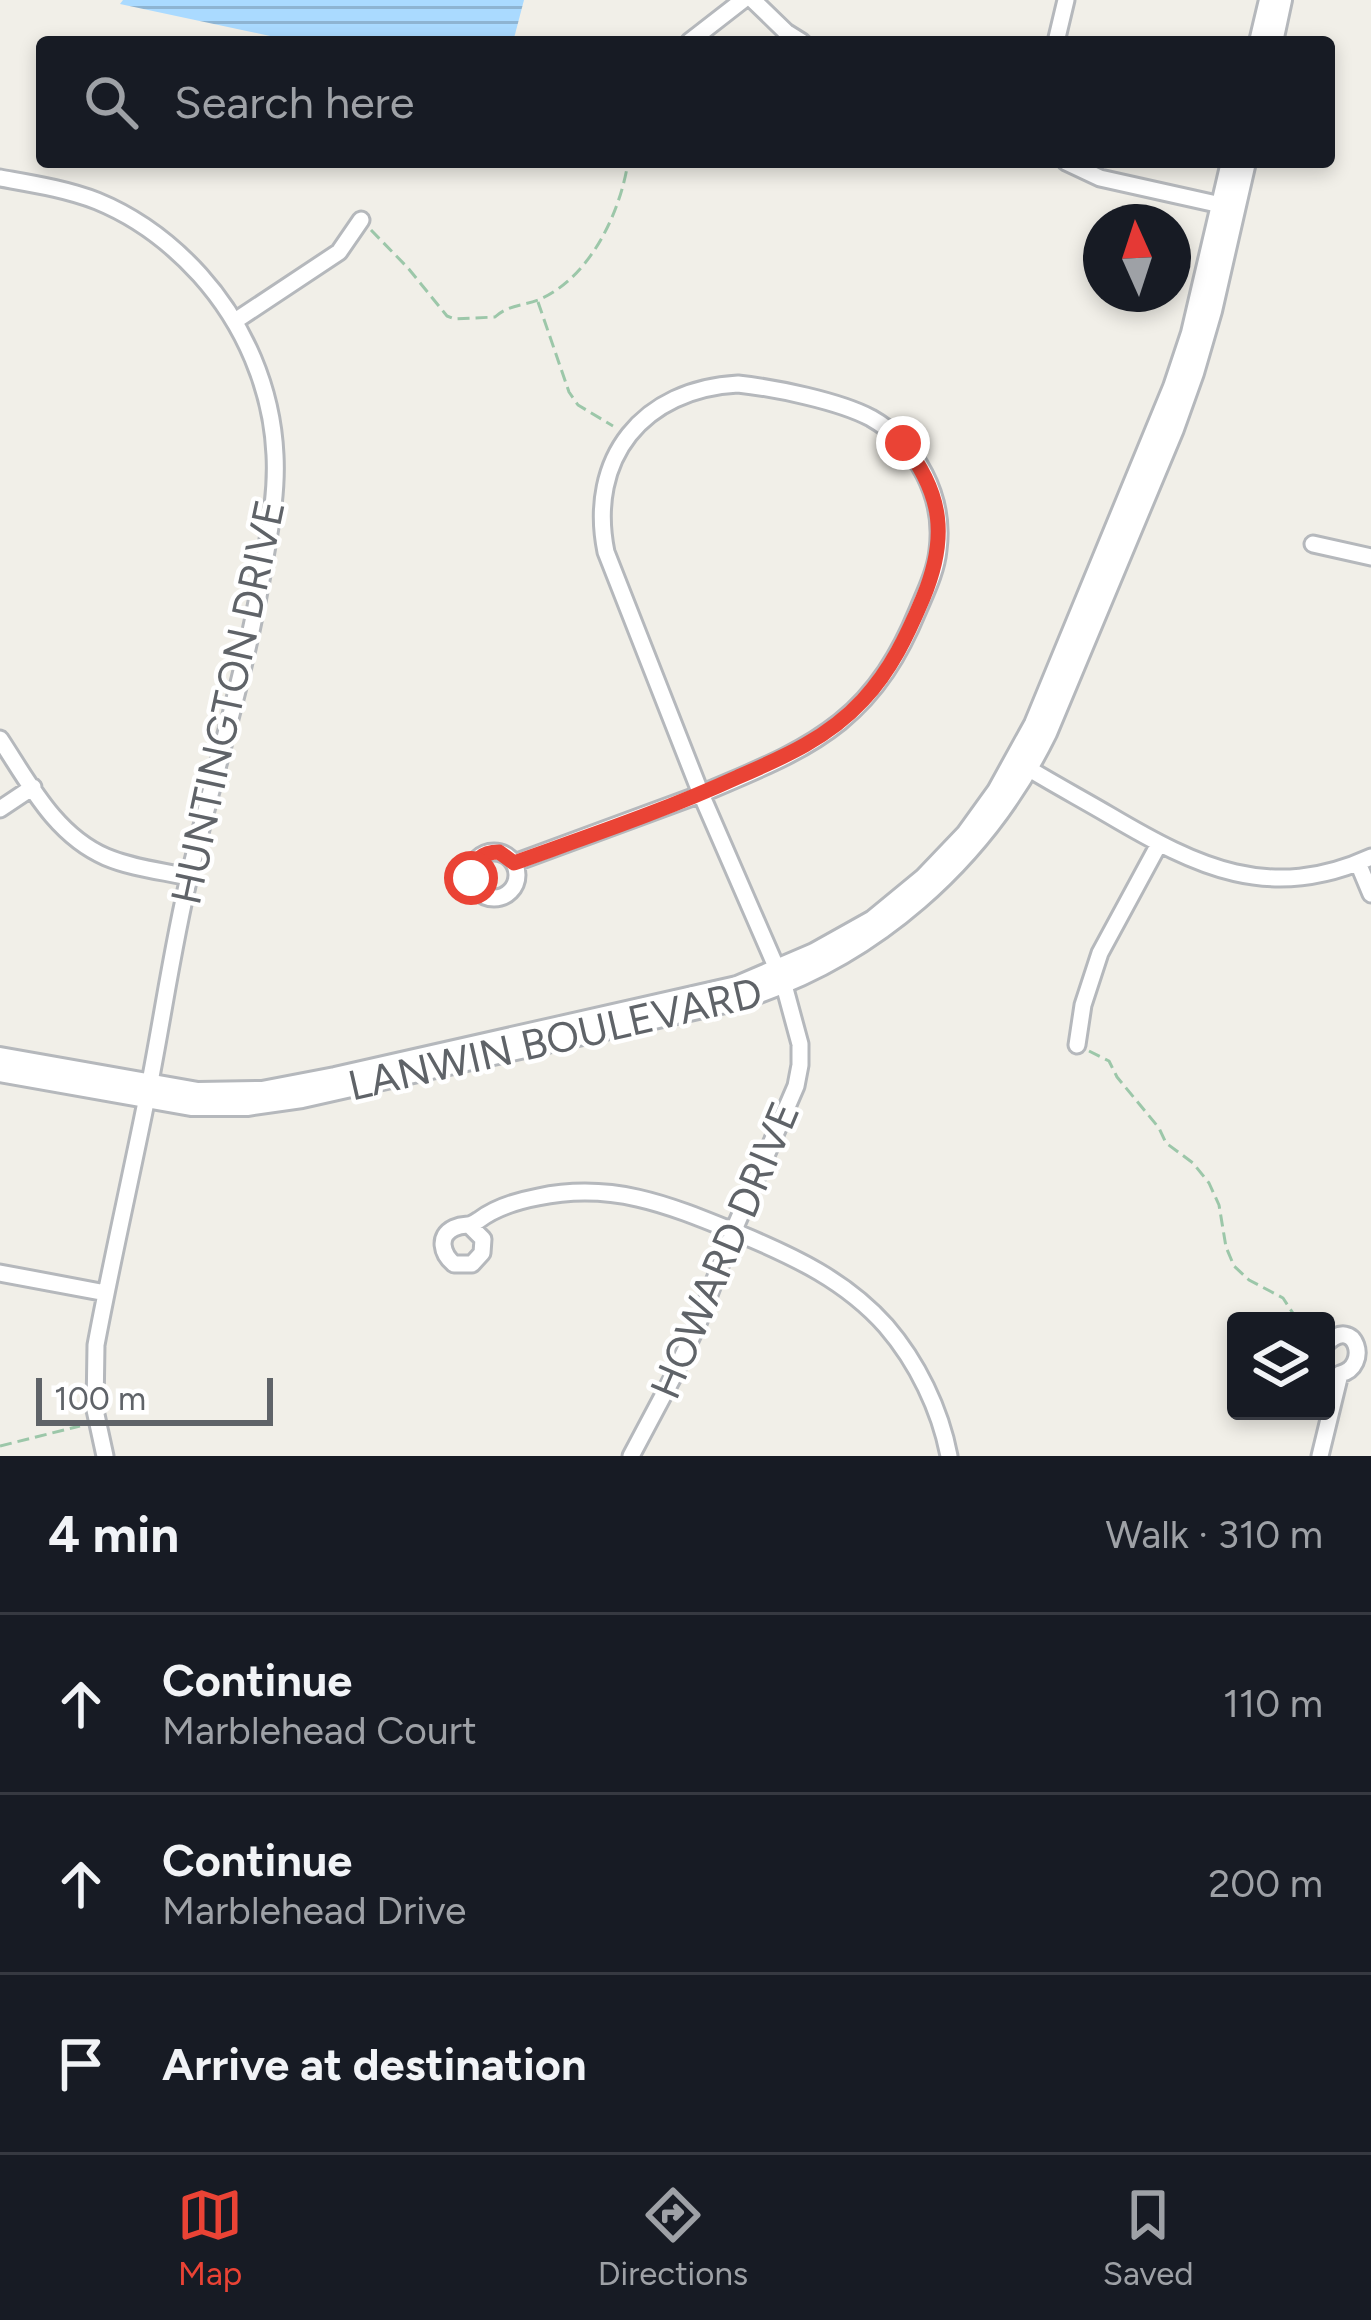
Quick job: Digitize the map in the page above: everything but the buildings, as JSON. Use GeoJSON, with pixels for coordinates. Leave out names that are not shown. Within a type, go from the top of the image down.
{"type":"FeatureCollection","features":[{"type":"Feature","properties":{"kind":"street"},"geometry":{"type":"LineString","coordinates":[[697,36],[743,0]]}},
{"type":"Feature","properties":{"kind":"street"},"geometry":{"type":"LineString","coordinates":[[753,0],[793,36]]}},
{"type":"Feature","properties":{"kind":"street"},"geometry":{"type":"LineString","coordinates":[[1057,36],[1066,0]]}},
{"type":"Feature","properties":{"kind":"street"},"geometry":{"type":"LineString","coordinates":[[1260,36],[1269,0]]}},
{"type":"Feature","properties":{"kind":"street"},"geometry":{"type":"LineString","coordinates":[[1274,36],[1282,0]]}},
{"type":"Feature","properties":{"kind":"street"},"geometry":{"type":"LineString","coordinates":[[1079,168],[1100,178],[1228,207]]}},
{"type":"Feature","properties":{"kind":"street","name":"LANWIN BOULEVARD"},"geometry":{"type":"LineString","coordinates":[[0,1058],[191,1106],[247,1106],[302,1098],[734,1001],[781,978],[819,968],[876,934],[917,902],[986,831],[1023,764],[1174,429],[1212,311],[1231,168]]}},
{"type":"Feature","properties":{"kind":"street","name":"LANWIN BOULEVARD"},"geometry":{"type":"LineString","coordinates":[[1228,207],[1244,168]]}},
{"type":"Feature","properties":{"kind":"street","name":"HUNTINGTON DRIVE"},"geometry":{"type":"LineString","coordinates":[[0,178],[71,192],[131,218],[188,261],[235,321],[251,352],[268,403],[275,455],[275,491],[255,615],[189,877],[94,1361],[105,1456]]}},
{"type":"Feature","properties":{"kind":"street"},"geometry":{"type":"LineString","coordinates":[[235,321],[339,251],[362,220]]}},
{"type":"Feature","properties":{"kind":"street"},"geometry":{"type":"LineString","coordinates":[[514,863],[701,794],[816,740],[862,701],[886,673],[904,645],[934,572],[936,503],[919,463],[903,443],[851,409],[757,386],[713,385],[658,407],[627,436],[613,460],[601,505],[606,552],[701,794]]}},
{"type":"Feature","properties":{"kind":"street"},"geometry":{"type":"LineString","coordinates":[[1313,544],[1371,557]]}},
{"type":"Feature","properties":{"kind":"street"},"geometry":{"type":"LineString","coordinates":[[0,740],[53,817],[86,846],[128,864],[189,877]]}},
{"type":"Feature","properties":{"kind":"street"},"geometry":{"type":"LineString","coordinates":[[1023,764],[1160,844],[1218,870],[1307,877],[1365,860],[1371,894]]}},
{"type":"Feature","properties":{"kind":"street"},"geometry":{"type":"LineString","coordinates":[[0,809],[32,788]]}},
{"type":"Feature","properties":{"kind":"street","name":"HOWARD DRIVE"},"geometry":{"type":"LineString","coordinates":[[631,1456],[699,1321],[796,1086],[800,1044],[781,978],[701,794]]}},
{"type":"Feature","properties":{"kind":"street"},"geometry":{"type":"LineString","coordinates":[[1077,1045],[1086,992],[1100,953],[1160,844]]}},
{"type":"Feature","properties":{"kind":"street","name":"LANWIN BOULEVARD"},"geometry":{"type":"LineString","coordinates":[[0,1072],[148,1092]]}},
{"type":"Feature","properties":{"kind":"street"},"geometry":{"type":"LineString","coordinates":[[471,1227],[495,1210],[523,1200],[582,1191],[670,1205],[781,1251],[835,1281],[886,1327],[922,1379],[950,1456]]}},
{"type":"Feature","properties":{"kind":"street"},"geometry":{"type":"LineString","coordinates":[[0,1273],[106,1293]]}},
{"type":"Feature","properties":{"kind":"street"},"geometry":{"type":"LineString","coordinates":[[1335,1336],[1354,1336],[1363,1359],[1347,1374],[1335,1370]]}},
{"type":"Feature","properties":{"kind":"street"},"geometry":{"type":"LineString","coordinates":[[1320,1456],[1325,1420]]}},
{"type":"Feature","properties":{"kind":"path"},"geometry":{"type":"LineString","coordinates":[[362,220],[447,316],[495,317],[505,308],[537,300],[569,282],[614,213],[626,168]]}},
{"type":"Feature","properties":{"kind":"path"},"geometry":{"type":"LineString","coordinates":[[537,300],[568,392],[578,405],[627,436]]}},
{"type":"Feature","properties":{"kind":"path"},"geometry":{"type":"LineString","coordinates":[[1077,1045],[1109,1061],[1166,1143],[1193,1163],[1219,1204],[1234,1266],[1282,1298],[1292,1312]]}},
{"type":"Feature","properties":{"kind":"path"},"geometry":{"type":"LineString","coordinates":[[0,1446],[98,1423]]}},
{"type":"Feature","properties":{"kind":"water"},"geometry":{"type":"Polygon","coordinates":[[[123,0],[524,0],[515,36],[270,36],[120,4],[123,0]]]}},
{"type":"Feature","properties":{"kind":"route"},"geometry":{"type":"LineString","coordinates":[[471,878],[477,860],[491,852],[514,863],[701,794],[816,740],[862,701],[904,645],[934,572],[938,549],[936,503],[919,463],[903,443]]}}]}
